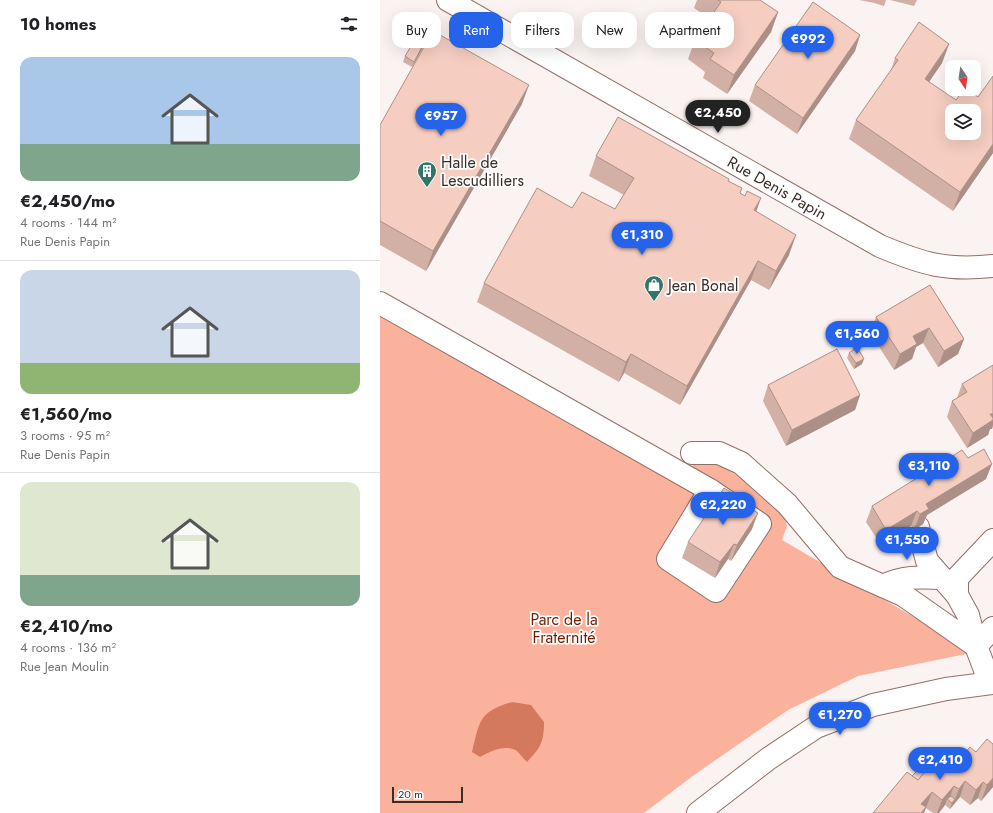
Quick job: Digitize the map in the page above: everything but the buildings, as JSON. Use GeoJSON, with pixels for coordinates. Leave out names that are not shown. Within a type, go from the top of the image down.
{"type":"FeatureCollection","features":[{"type":"Feature","properties":{"kind":"street","name":"Rue Denis Papin"},"geometry":{"type":"LineString","coordinates":[[448,0],[880,246],[916,261],[947,267],[993,266]]}},
{"type":"Feature","properties":{"kind":"street"},"geometry":{"type":"LineString","coordinates":[[380,303],[710,490],[760,524],[716,591],[668,559],[710,490]]}},
{"type":"Feature","properties":{"kind":"street"},"geometry":{"type":"LineString","coordinates":[[692,453],[719,453],[741,463],[787,504],[840,567],[903,595],[976,646]]}},
{"type":"Feature","properties":{"kind":"street"},"geometry":{"type":"LineString","coordinates":[[698,813],[768,759],[816,727],[873,705],[946,689],[991,683],[976,646],[968,615],[957,595],[927,561],[918,527]]}},
{"type":"Feature","properties":{"kind":"street"},"geometry":{"type":"LineString","coordinates":[[957,595],[957,578],[993,540]]}},
{"type":"Feature","properties":{"kind":"street"},"geometry":{"type":"LineString","coordinates":[[883,586],[895,579],[914,577],[942,578]]}},
{"type":"Feature","properties":{"kind":"street"},"geometry":{"type":"LineString","coordinates":[[976,646],[993,628]]}},
{"type":"Feature","properties":{"kind":"green space","name":"Parc de la Fraternité"},"geometry":{"type":"Polygon","coordinates":[[[380,310],[681,483],[695,462],[713,459],[782,506],[787,526],[782,540],[962,645],[971,653],[858,676],[788,710],[694,775],[644,813],[380,813],[380,310]]]}},
{"type":"Feature","properties":{"kind":"shaded area"},"geometry":{"type":"Polygon","coordinates":[[[512,702],[531,705],[544,722],[542,740],[535,753],[527,762],[518,752],[509,748],[494,750],[480,757],[472,752],[479,725],[487,714],[512,702]]]}},
{"type":"Feature","properties":{"kind":"place","name":"Halle de Lescudilliers"},"geometry":{"type":"Point","coordinates":[427,188]}},
{"type":"Feature","properties":{"kind":"place","name":"Jean Bonal"},"geometry":{"type":"Point","coordinates":[654,302]}}]}
